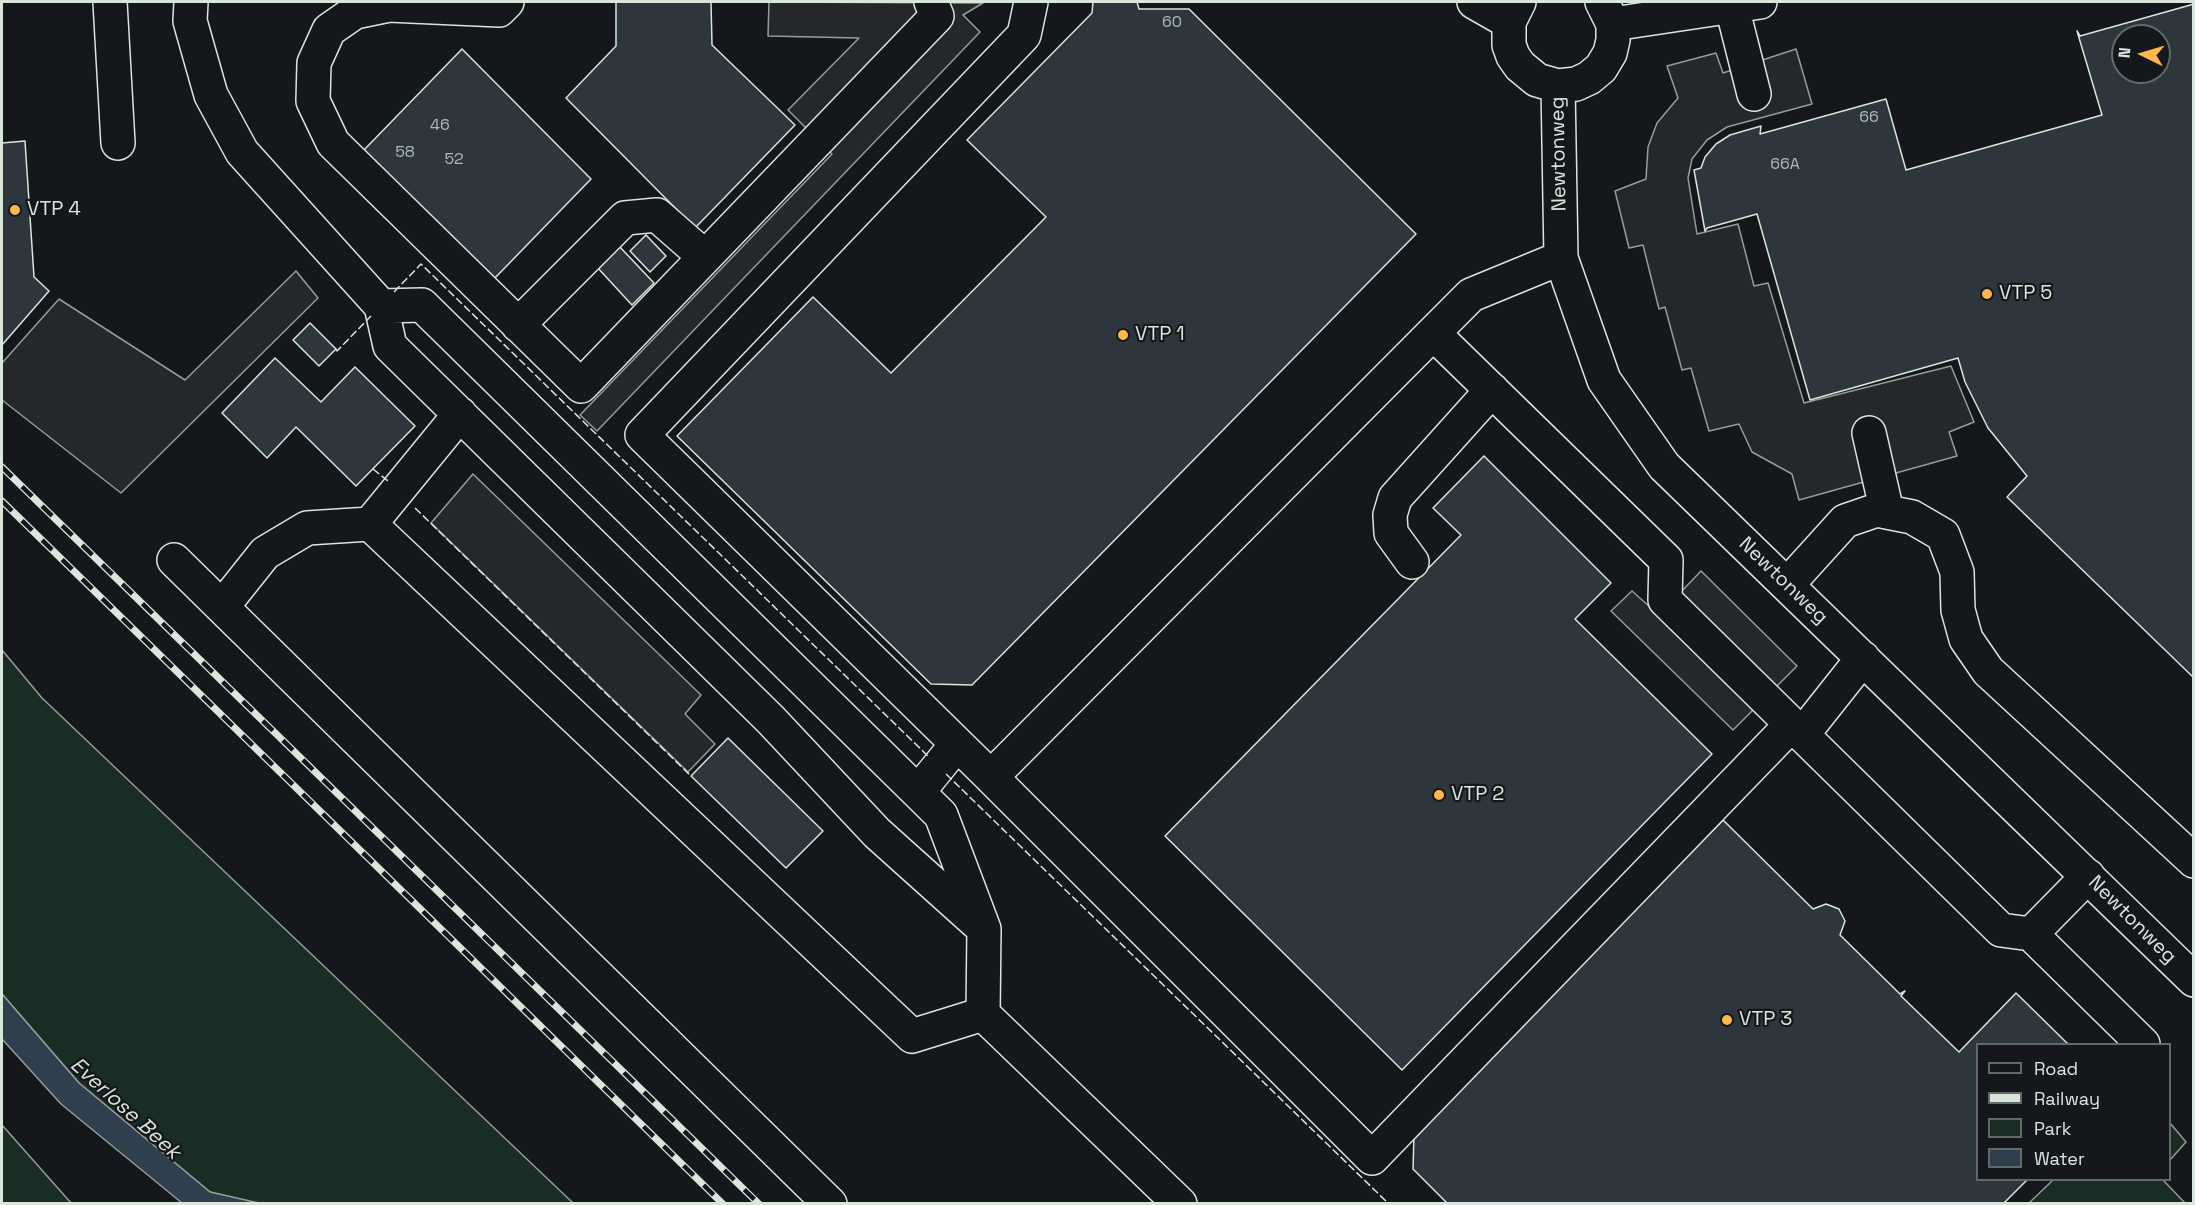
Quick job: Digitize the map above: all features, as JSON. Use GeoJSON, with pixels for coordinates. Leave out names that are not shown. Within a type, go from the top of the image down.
{"type":"FeatureCollection","features":[{"type":"Feature","properties":{"kind":"street"},"geometry":{"type":"LineString","coordinates":[[110,2],[118,143]]}},
{"type":"Feature","properties":{"kind":"street"},"geometry":{"type":"LineString","coordinates":[[191,2],[190,21],[211,95],[242,152],[381,306],[390,346],[771,720],[877,833],[984,929]]}},
{"type":"Feature","properties":{"kind":"street"},"geometry":{"type":"LineString","coordinates":[[507,2],[499,10],[389,5],[355,12],[329,30],[317,54],[314,63],[313,101],[333,144],[580,386],[937,16],[931,2]]}},
{"type":"Feature","properties":{"kind":"street"},"geometry":{"type":"LineString","coordinates":[[1031,2],[1024,35],[642,435],[991,777],[1372,1158],[1797,730],[1863,658]]}},
{"type":"Feature","properties":{"kind":"street"},"geometry":{"type":"LineString","coordinates":[[1474,2],[1514,12],[1509,45],[1520,66],[1537,81],[1558,86],[1576,84],[1589,78],[1601,68],[1613,40],[1608,13],[1746,4],[1754,94]]}},
{"type":"Feature","properties":{"kind":"street","name":"Newtonweg"},"geometry":{"type":"LineString","coordinates":[[1558,86],[1561,258],[1604,380],[1664,466],[2193,980]]}},
{"type":"Feature","properties":{"kind":"street"},"geometry":{"type":"LineString","coordinates":[[519,325],[625,218],[657,215],[705,257]]}},
{"type":"Feature","properties":{"kind":"street"},"geometry":{"type":"LineString","coordinates":[[991,777],[1471,295],[1561,258]]}},
{"type":"Feature","properties":{"kind":"street"},"geometry":{"type":"LineString","coordinates":[[381,306],[422,305],[941,815],[984,929],[983,1014],[1180,1203]]}},
{"type":"Feature","properties":{"kind":"street"},"geometry":{"type":"LineString","coordinates":[[1433,333],[1666,560],[1665,600],[2001,930],[2031,934],[2142,1043]]}},
{"type":"Feature","properties":{"kind":"street"},"geometry":{"type":"LineString","coordinates":[[1412,562],[1390,533],[1390,515],[1395,498],[1492,390]]}},
{"type":"Feature","properties":{"kind":"street"},"geometry":{"type":"LineString","coordinates":[[370,524],[460,414]]}},
{"type":"Feature","properties":{"kind":"street"},"geometry":{"type":"LineString","coordinates":[[1869,433],[1887,512]]}},
{"type":"Feature","properties":{"kind":"street"},"geometry":{"type":"LineString","coordinates":[[1787,585],[1845,521],[1877,510],[1912,517],[1943,535],[1958,572],[1958,609],[1966,639],[1988,671],[2193,861]]}},
{"type":"Feature","properties":{"kind":"street"},"geometry":{"type":"LineString","coordinates":[[222,607],[265,553],[307,528],[370,524],[912,1036],[983,1014]]}},
{"type":"Feature","properties":{"kind":"street"},"geometry":{"type":"LineString","coordinates":[[174,560],[830,1203]]}},
{"type":"Feature","properties":{"kind":"street"},"geometry":{"type":"LineString","coordinates":[[918,792],[957,744]]}},
{"type":"Feature","properties":{"kind":"street"},"geometry":{"type":"LineString","coordinates":[[2031,934],[2088,876]]}},
{"type":"Feature","properties":{"kind":"green space"},"geometry":{"type":"Polygon","coordinates":[[[2,650],[42,698],[573,1203],[259,1204],[210,1192],[79,1083],[2,994],[2,650]]]}},
{"type":"Feature","properties":{"kind":"green space"},"geometry":{"type":"Polygon","coordinates":[[[2171,1124],[2186,1142],[2171,1159],[2171,1124]]]}},
{"type":"Feature","properties":{"kind":"green space"},"geometry":{"type":"Polygon","coordinates":[[[2,1125],[71,1203],[2,1203],[2,1125]]]}},
{"type":"Feature","properties":{"kind":"green space"},"geometry":{"type":"Polygon","coordinates":[[[2052,1181],[2164,1181],[2185,1203],[2029,1203],[2052,1181]]]}},
{"type":"Feature","properties":{"kind":"shaded area"},"geometry":{"type":"Polygon","coordinates":[[[769,2],[983,3],[963,15],[980,32],[597,431],[580,415],[832,154],[788,110],[859,38],[768,36],[769,2]]]}},
{"type":"Feature","properties":{"kind":"shaded area"},"geometry":{"type":"Polygon","coordinates":[[[1796,49],[1812,104],[1727,127],[1707,140],[1692,159],[1688,178],[1697,234],[1738,224],[1754,286],[1768,283],[1804,403],[1951,366],[1974,422],[1949,432],[1957,456],[1799,500],[1792,474],[1752,452],[1739,424],[1709,431],[1691,368],[1682,370],[1665,307],[1659,309],[1643,245],[1629,248],[1615,191],[1646,179],[1648,147],[1657,123],[1678,98],[1667,66],[1716,53],[1723,73],[1796,49]]]}},
{"type":"Feature","properties":{"kind":"shaded area"},"geometry":{"type":"Polygon","coordinates":[[[296,271],[318,298],[121,493],[2,400],[2,363],[59,299],[185,380],[296,271]]]}},
{"type":"Feature","properties":{"kind":"shaded area"},"geometry":{"type":"Polygon","coordinates":[[[473,474],[701,695],[685,714],[715,744],[688,772],[431,523],[473,474]]]}},
{"type":"Feature","properties":{"kind":"shaded area"},"geometry":{"type":"Polygon","coordinates":[[[1701,571],[1797,666],[1733,730],[1611,611],[1632,591],[1659,615],[1701,571]]]}},
{"type":"Feature","properties":{"kind":"water"},"geometry":{"type":"Polygon","coordinates":[[[2,994],[79,1083],[210,1192],[259,1203],[182,1203],[61,1104],[2,1039],[2,994]]]}},
{"type":"Feature","properties":{"kind":"building"},"geometry":{"type":"Polygon","coordinates":[[[616,2],[711,2],[712,45],[795,125],[695,228],[566,98],[616,46],[616,2]]]}},
{"type":"Feature","properties":{"kind":"building","name":"VTP 1"},"geometry":{"type":"Polygon","coordinates":[[[1093,2],[1137,2],[1139,9],[1189,9],[1416,234],[972,685],[931,684],[677,436],[813,297],[891,373],[1046,217],[967,140],[1092,13],[1093,2]]]}},
{"type":"Feature","properties":{"kind":"building","name":"VTP 5"},"geometry":{"type":"Polygon","coordinates":[[[2194,4],[2194,678],[2007,497],[2027,476],[1988,428],[1965,382],[1958,358],[1810,400],[1757,214],[1707,228],[1705,231],[1694,170],[1701,168],[1705,157],[1716,144],[1730,135],[1761,126],[1760,134],[1886,99],[1906,170],[2102,115],[2077,31],[2080,36],[2111,27],[2111,84],[2171,84],[2171,24],[2123,24],[2194,4]]]}},
{"type":"Feature","properties":{"kind":"building"},"geometry":{"type":"Polygon","coordinates":[[[462,49],[591,179],[493,280],[362,152],[462,49]]]}},
{"type":"Feature","properties":{"kind":"building","name":"VTP 4"},"geometry":{"type":"Polygon","coordinates":[[[25,141],[34,277],[49,291],[2,345],[2,143],[25,141]]]}},
{"type":"Feature","properties":{"kind":"building"},"geometry":{"type":"Polygon","coordinates":[[[646,235],[666,256],[650,272],[630,251],[646,235]]]}},
{"type":"Feature","properties":{"kind":"building"},"geometry":{"type":"Polygon","coordinates":[[[618,245],[654,283],[632,305],[596,266],[618,245]]]}},
{"type":"Feature","properties":{"kind":"building"},"geometry":{"type":"Polygon","coordinates":[[[310,323],[336,349],[319,366],[293,340],[310,323]]]}},
{"type":"Feature","properties":{"kind":"building"},"geometry":{"type":"Polygon","coordinates":[[[275,358],[321,402],[355,367],[415,426],[356,486],[296,427],[267,458],[222,413],[275,358]]]}},
{"type":"Feature","properties":{"kind":"building","name":"VTP 2"},"geometry":{"type":"Polygon","coordinates":[[[1484,456],[1611,583],[1575,619],[1712,754],[1402,1070],[1165,836],[1461,535],[1433,508],[1484,456]]]}},
{"type":"Feature","properties":{"kind":"building"},"geometry":{"type":"Polygon","coordinates":[[[728,738],[823,831],[786,868],[691,776],[728,738]]]}},
{"type":"Feature","properties":{"kind":"building","name":"VTP 3"},"geometry":{"type":"Polygon","coordinates":[[[1723,820],[1813,909],[1826,904],[1839,909],[1845,921],[1840,935],[1900,994],[1905,991],[1901,996],[1959,1052],[2016,993],[2067,1043],[1976,1043],[1976,1181],[2026,1181],[2003,1204],[1448,1204],[1413,1169],[1414,1135],[1723,820]]]}},
{"type":"Feature","properties":{"kind":"railway"},"geometry":{"type":"LineString","coordinates":[[2,467],[759,1204]]}},
{"type":"Feature","properties":{"kind":"railway"},"geometry":{"type":"LineString","coordinates":[[2,501],[723,1204]]}},
{"type":"Feature","properties":{"kind":"fence"},"geometry":{"type":"LineString","coordinates":[[394,292],[421,264],[929,757]]}},
{"type":"Feature","properties":{"kind":"fence"},"geometry":{"type":"LineString","coordinates":[[336,349],[337,351],[371,316]]}},
{"type":"Feature","properties":{"kind":"fence"},"geometry":{"type":"LineString","coordinates":[[373,469],[388,481]]}},
{"type":"Feature","properties":{"kind":"fence"},"geometry":{"type":"LineString","coordinates":[[415,508],[691,776]]}},
{"type":"Feature","properties":{"kind":"fence"},"geometry":{"type":"LineString","coordinates":[[946,774],[1389,1204]]}},
{"type":"Feature","properties":{"kind":"place","name":"VTP 4"},"geometry":{"type":"Point","coordinates":[15,210]}},
{"type":"Feature","properties":{"kind":"place","name":"VTP 5"},"geometry":{"type":"Point","coordinates":[1987,294]}},
{"type":"Feature","properties":{"kind":"place","name":"VTP 1"},"geometry":{"type":"Point","coordinates":[1123,335]}},
{"type":"Feature","properties":{"kind":"place","name":"VTP 2"},"geometry":{"type":"Point","coordinates":[1439,795]}},
{"type":"Feature","properties":{"kind":"place","name":"VTP 3"},"geometry":{"type":"Point","coordinates":[1727,1020]}},
{"type":"Feature","properties":{"kind":"water label","name":"Everlose Beek"},"geometry":{"type":"Point","coordinates":[125,1109]}}]}
